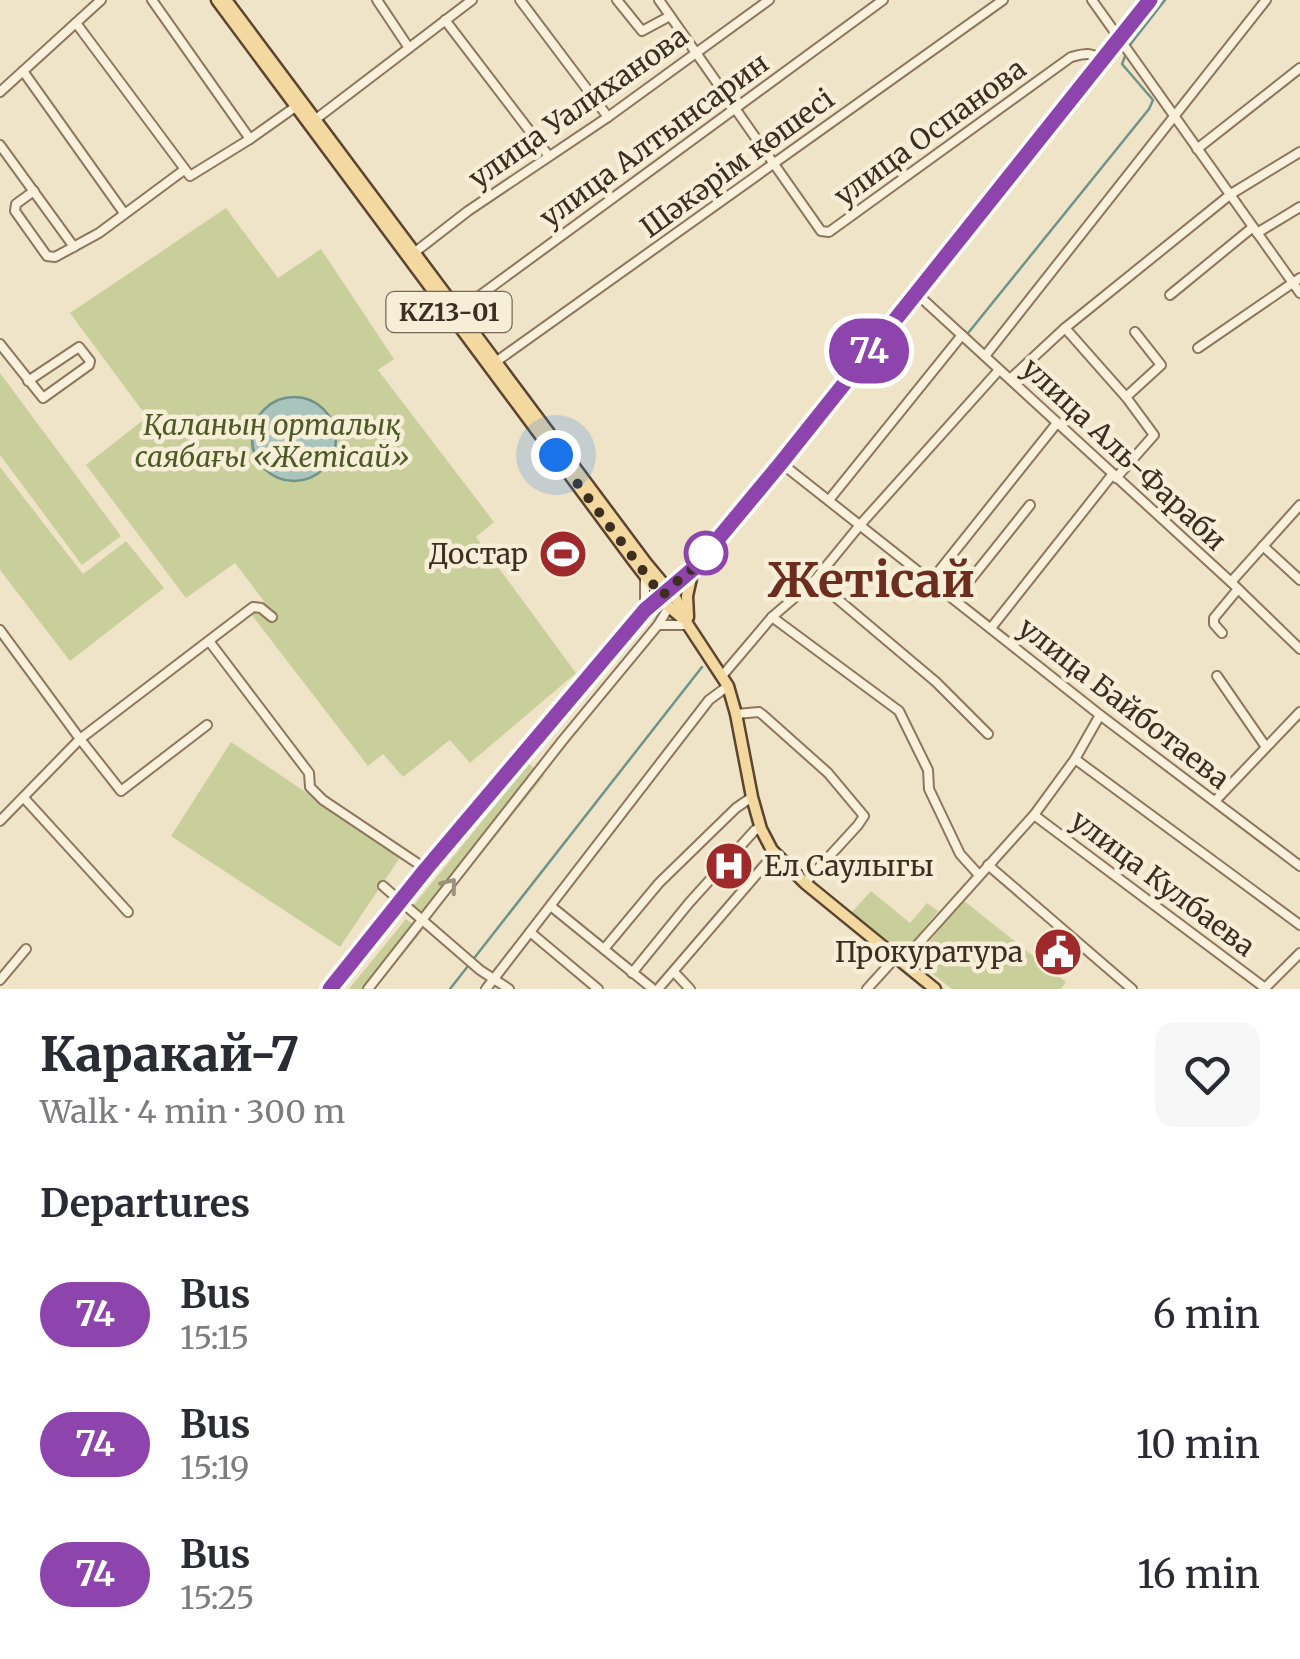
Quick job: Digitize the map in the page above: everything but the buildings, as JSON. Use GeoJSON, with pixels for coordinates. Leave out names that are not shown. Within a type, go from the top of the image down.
{"type":"FeatureCollection","features":[{"type":"Feature","properties":{"kind":"main road","name":"KZ13-01"},"geometry":{"type":"LineString","coordinates":[[217,0],[313,122],[687,622],[725,681],[761,829],[775,853],[805,883],[935,989]]}},
{"type":"Feature","properties":{"kind":"main road","name":"KZ13-01"},"geometry":{"type":"LineString","coordinates":[[226,0],[299,104]]}},
{"type":"Feature","properties":{"kind":"main road"},"geometry":{"type":"LineString","coordinates":[[669,598],[1150,0]]}},
{"type":"Feature","properties":{"kind":"main road","name":"KZ13-01"},"geometry":{"type":"LineString","coordinates":[[456,314],[497,361],[650,574]]}},
{"type":"Feature","properties":{"kind":"main road"},"geometry":{"type":"LineString","coordinates":[[650,574],[689,575]]}},
{"type":"Feature","properties":{"kind":"main road"},"geometry":{"type":"LineString","coordinates":[[687,622],[689,575]]}},
{"type":"Feature","properties":{"kind":"street"},"geometry":{"type":"LineString","coordinates":[[0,92],[100,0]]}},
{"type":"Feature","properties":{"kind":"street"},"geometry":{"type":"LineString","coordinates":[[152,0],[250,138]]}},
{"type":"Feature","properties":{"kind":"street"},"geometry":{"type":"LineString","coordinates":[[377,0],[409,48]]}},
{"type":"Feature","properties":{"kind":"street"},"geometry":{"type":"LineString","coordinates":[[313,122],[472,0]]}},
{"type":"Feature","properties":{"kind":"street"},"geometry":{"type":"LineString","coordinates":[[520,0],[608,117]]}},
{"type":"Feature","properties":{"kind":"street"},"geometry":{"type":"LineString","coordinates":[[616,0],[642,32],[670,16]]}},
{"type":"Feature","properties":{"kind":"street","name":"улица Оспанова"},"geometry":{"type":"LineString","coordinates":[[659,0],[821,231],[830,232],[1071,57],[1094,54],[1102,60]]}},
{"type":"Feature","properties":{"kind":"street","name":"улица Уалиханова"},"geometry":{"type":"LineString","coordinates":[[411,255],[468,210],[608,117],[769,0]]}},
{"type":"Feature","properties":{"kind":"street","name":"улица Алтынсарин"},"geometry":{"type":"LineString","coordinates":[[456,314],[883,0]]}},
{"type":"Feature","properties":{"kind":"street","name":"Шәкәрім көшесі"},"geometry":{"type":"LineString","coordinates":[[497,361],[1003,0]]}},
{"type":"Feature","properties":{"kind":"street"},"geometry":{"type":"LineString","coordinates":[[1092,0],[1255,230],[1296,280],[1300,293]]}},
{"type":"Feature","properties":{"kind":"street"},"geometry":{"type":"LineString","coordinates":[[985,356],[1266,0]]}},
{"type":"Feature","properties":{"kind":"street"},"geometry":{"type":"LineString","coordinates":[[445,20],[548,155]]}},
{"type":"Feature","properties":{"kind":"street"},"geometry":{"type":"LineString","coordinates":[[76,22],[188,173]]}},
{"type":"Feature","properties":{"kind":"street"},"geometry":{"type":"LineString","coordinates":[[1198,149],[1300,68]]}},
{"type":"Feature","properties":{"kind":"street"},"geometry":{"type":"LineString","coordinates":[[23,71],[124,213]]}},
{"type":"Feature","properties":{"kind":"street"},"geometry":{"type":"LineString","coordinates":[[34,191],[14,207],[49,257],[57,257],[299,104]]}},
{"type":"Feature","properties":{"kind":"street"},"geometry":{"type":"LineString","coordinates":[[0,145],[74,248]]}},
{"type":"Feature","properties":{"kind":"street"},"geometry":{"type":"LineString","coordinates":[[1010,380],[1064,328],[1230,194],[1300,152]]}},
{"type":"Feature","properties":{"kind":"street"},"geometry":{"type":"LineString","coordinates":[[1170,295],[1255,230],[1300,207]]}},
{"type":"Feature","properties":{"kind":"street"},"geometry":{"type":"LineString","coordinates":[[1198,348],[1296,280]]}},
{"type":"Feature","properties":{"kind":"street","name":"улица Аль-Фараби"},"geometry":{"type":"LineString","coordinates":[[917,294],[1300,649]]}},
{"type":"Feature","properties":{"kind":"street"},"geometry":{"type":"LineString","coordinates":[[991,628],[1114,476],[1152,438],[1152,432],[1126,397],[1064,328]]}},
{"type":"Feature","properties":{"kind":"street"},"geometry":{"type":"LineString","coordinates":[[1126,397],[1161,366],[1135,332]]}},
{"type":"Feature","properties":{"kind":"street"},"geometry":{"type":"LineString","coordinates":[[829,500],[962,334]]}},
{"type":"Feature","properties":{"kind":"street"},"geometry":{"type":"LineString","coordinates":[[0,344],[28,381],[40,396],[46,398],[90,361],[79,347],[28,381]]}},
{"type":"Feature","properties":{"kind":"street"},"geometry":{"type":"LineString","coordinates":[[491,985],[772,617],[815,580],[860,524],[1000,370]]}},
{"type":"Feature","properties":{"kind":"street"},"geometry":{"type":"LineString","coordinates":[[931,581],[1057,424]]}},
{"type":"Feature","properties":{"kind":"street","name":"улица Байботаева"},"geometry":{"type":"LineString","coordinates":[[781,463],[1300,866]]}},
{"type":"Feature","properties":{"kind":"street"},"geometry":{"type":"LineString","coordinates":[[955,599],[1030,505]]}},
{"type":"Feature","properties":{"kind":"street"},"geometry":{"type":"LineString","coordinates":[[1222,634],[1214,618],[1263,546],[1300,505]]}},
{"type":"Feature","properties":{"kind":"street"},"geometry":{"type":"LineString","coordinates":[[1263,546],[1300,580]]}},
{"type":"Feature","properties":{"kind":"street"},"geometry":{"type":"LineString","coordinates":[[645,610],[650,574]]}},
{"type":"Feature","properties":{"kind":"street"},"geometry":{"type":"LineString","coordinates":[[815,580],[936,682],[988,734]]}},
{"type":"Feature","properties":{"kind":"street"},"geometry":{"type":"LineString","coordinates":[[330,989],[645,610],[669,598]]}},
{"type":"Feature","properties":{"kind":"street"},"geometry":{"type":"LineString","coordinates":[[368,989],[658,625],[669,598]]}},
{"type":"Feature","properties":{"kind":"street"},"geometry":{"type":"LineString","coordinates":[[1,819],[80,739],[209,641],[256,606],[272,617]]}},
{"type":"Feature","properties":{"kind":"street"},"geometry":{"type":"LineString","coordinates":[[772,617],[899,711],[928,770],[928,789],[960,854],[979,875]]}},
{"type":"Feature","properties":{"kind":"street"},"geometry":{"type":"LineString","coordinates":[[658,625],[687,622]]}},
{"type":"Feature","properties":{"kind":"street"},"geometry":{"type":"LineString","coordinates":[[0,630],[122,790],[208,726]]}},
{"type":"Feature","properties":{"kind":"street"},"geometry":{"type":"LineString","coordinates":[[209,641],[309,773],[310,787],[323,800],[426,869]]}},
{"type":"Feature","properties":{"kind":"street"},"geometry":{"type":"LineString","coordinates":[[1218,676],[1266,746]]}},
{"type":"Feature","properties":{"kind":"street"},"geometry":{"type":"LineString","coordinates":[[1215,802],[1300,712]]}},
{"type":"Feature","properties":{"kind":"street"},"geometry":{"type":"LineString","coordinates":[[736,714],[763,714],[828,774],[864,816],[805,883]]}},
{"type":"Feature","properties":{"kind":"street"},"geometry":{"type":"LineString","coordinates":[[868,989],[1034,814],[1076,760],[1100,714]]}},
{"type":"Feature","properties":{"kind":"street"},"geometry":{"type":"LineString","coordinates":[[547,729],[563,740]]}},
{"type":"Feature","properties":{"kind":"street"},"geometry":{"type":"LineString","coordinates":[[1076,760],[1300,925]]}},
{"type":"Feature","properties":{"kind":"street"},"geometry":{"type":"LineString","coordinates":[[604,949],[660,884],[736,808],[752,797]]}},
{"type":"Feature","properties":{"kind":"street"},"geometry":{"type":"LineString","coordinates":[[24,798],[128,912]]}},
{"type":"Feature","properties":{"kind":"street","name":"улица Кулбаева"},"geometry":{"type":"LineString","coordinates":[[1034,814],[1264,989]]}},
{"type":"Feature","properties":{"kind":"street"},"geometry":{"type":"LineString","coordinates":[[632,973],[689,903],[755,830],[761,829]]}},
{"type":"Feature","properties":{"kind":"street"},"geometry":{"type":"LineString","coordinates":[[552,907],[656,989],[775,853]]}},
{"type":"Feature","properties":{"kind":"street"},"geometry":{"type":"LineString","coordinates":[[988,865],[1132,989]]}},
{"type":"Feature","properties":{"kind":"street"},"geometry":{"type":"LineString","coordinates":[[382,886],[480,970],[491,985],[508,989]]}},
{"type":"Feature","properties":{"kind":"street"},"geometry":{"type":"LineString","coordinates":[[530,932],[598,989]]}},
{"type":"Feature","properties":{"kind":"street"},"geometry":{"type":"LineString","coordinates":[[0,980],[26,950]]}},
{"type":"Feature","properties":{"kind":"street"},"geometry":{"type":"LineString","coordinates":[[1264,989],[1300,952]]}},
{"type":"Feature","properties":{"kind":"street"},"geometry":{"type":"LineString","coordinates":[[674,972],[690,989]]}},
{"type":"Feature","properties":{"kind":"green space","name":"Қаланың орталық саябағы «Жетісай»"},"geometry":{"type":"Polygon","coordinates":[[[226,208],[278,278],[321,249],[394,359],[378,370],[494,522],[476,537],[576,673],[470,763],[450,740],[403,777],[383,754],[368,766],[251,614],[264,601],[235,563],[186,598],[86,465],[147,417],[70,313],[226,208]]]}},
{"type":"Feature","properties":{"kind":"green space"},"geometry":{"type":"Polygon","coordinates":[[[0,373],[121,536],[82,565],[0,455],[0,373]]]}},
{"type":"Feature","properties":{"kind":"green space"},"geometry":{"type":"Polygon","coordinates":[[[0,467],[83,574],[126,541],[164,588],[70,661],[0,570],[0,467]]]}},
{"type":"Feature","properties":{"kind":"green space"},"geometry":{"type":"Polygon","coordinates":[[[231,742],[401,856],[340,947],[171,836],[231,742]]]}},
{"type":"Feature","properties":{"kind":"green space"},"geometry":{"type":"Polygon","coordinates":[[[529,764],[544,776],[429,919],[413,906],[529,764]]]}},
{"type":"Feature","properties":{"kind":"green space"},"geometry":{"type":"Polygon","coordinates":[[[871,891],[910,923],[927,903],[938,911],[912,943],[894,948],[851,913],[871,891]]]}},
{"type":"Feature","properties":{"kind":"green space"},"geometry":{"type":"Polygon","coordinates":[[[963,900],[1066,982],[1061,989],[952,989],[915,960],[963,900]]]}},
{"type":"Feature","properties":{"kind":"green space"},"geometry":{"type":"Polygon","coordinates":[[[406,919],[422,931],[375,989],[349,989],[406,919]]]}},
{"type":"Feature","properties":{"kind":"water"},"geometry":{"type":"Polygon","coordinates":[[[286,397],[302,397],[318,404],[329,415],[336,439],[333,455],[324,469],[302,481],[286,481],[270,474],[259,463],[252,447],[252,431],[259,415],[270,404],[286,397]]]}},
{"type":"Feature","properties":{"kind":"waterway"},"geometry":{"type":"LineString","coordinates":[[1129,46],[1165,0]]}},
{"type":"Feature","properties":{"kind":"waterway"},"geometry":{"type":"LineString","coordinates":[[864,462],[1149,109],[1153,100],[1122,64],[1126,54]]}},
{"type":"Feature","properties":{"kind":"waterway"},"geometry":{"type":"LineString","coordinates":[[450,989],[702,667]]}},
{"type":"Feature","properties":{"kind":"bus line","name":"74"},"geometry":{"type":"LineString","coordinates":[[330,989],[645,610],[693,569],[781,463],[1150,0]]}},
{"type":"Feature","properties":{"kind":"place","name":"Достар"},"geometry":{"type":"Point","coordinates":[563,554]}},
{"type":"Feature","properties":{"kind":"place","name":"Ел Саулыгы"},"geometry":{"type":"Point","coordinates":[729,866]}},
{"type":"Feature","properties":{"kind":"place","name":"Прокуратура"},"geometry":{"type":"Point","coordinates":[1058,952]}},
{"type":"Feature","properties":{"kind":"district","name":"Жетісай"},"geometry":{"type":"Point","coordinates":[871,580]}},
{"type":"Feature","properties":{"kind":"route"},"geometry":{"type":"LineString","coordinates":[[556,455],[662,596],[693,569],[715,542],[706,553]]}}]}
